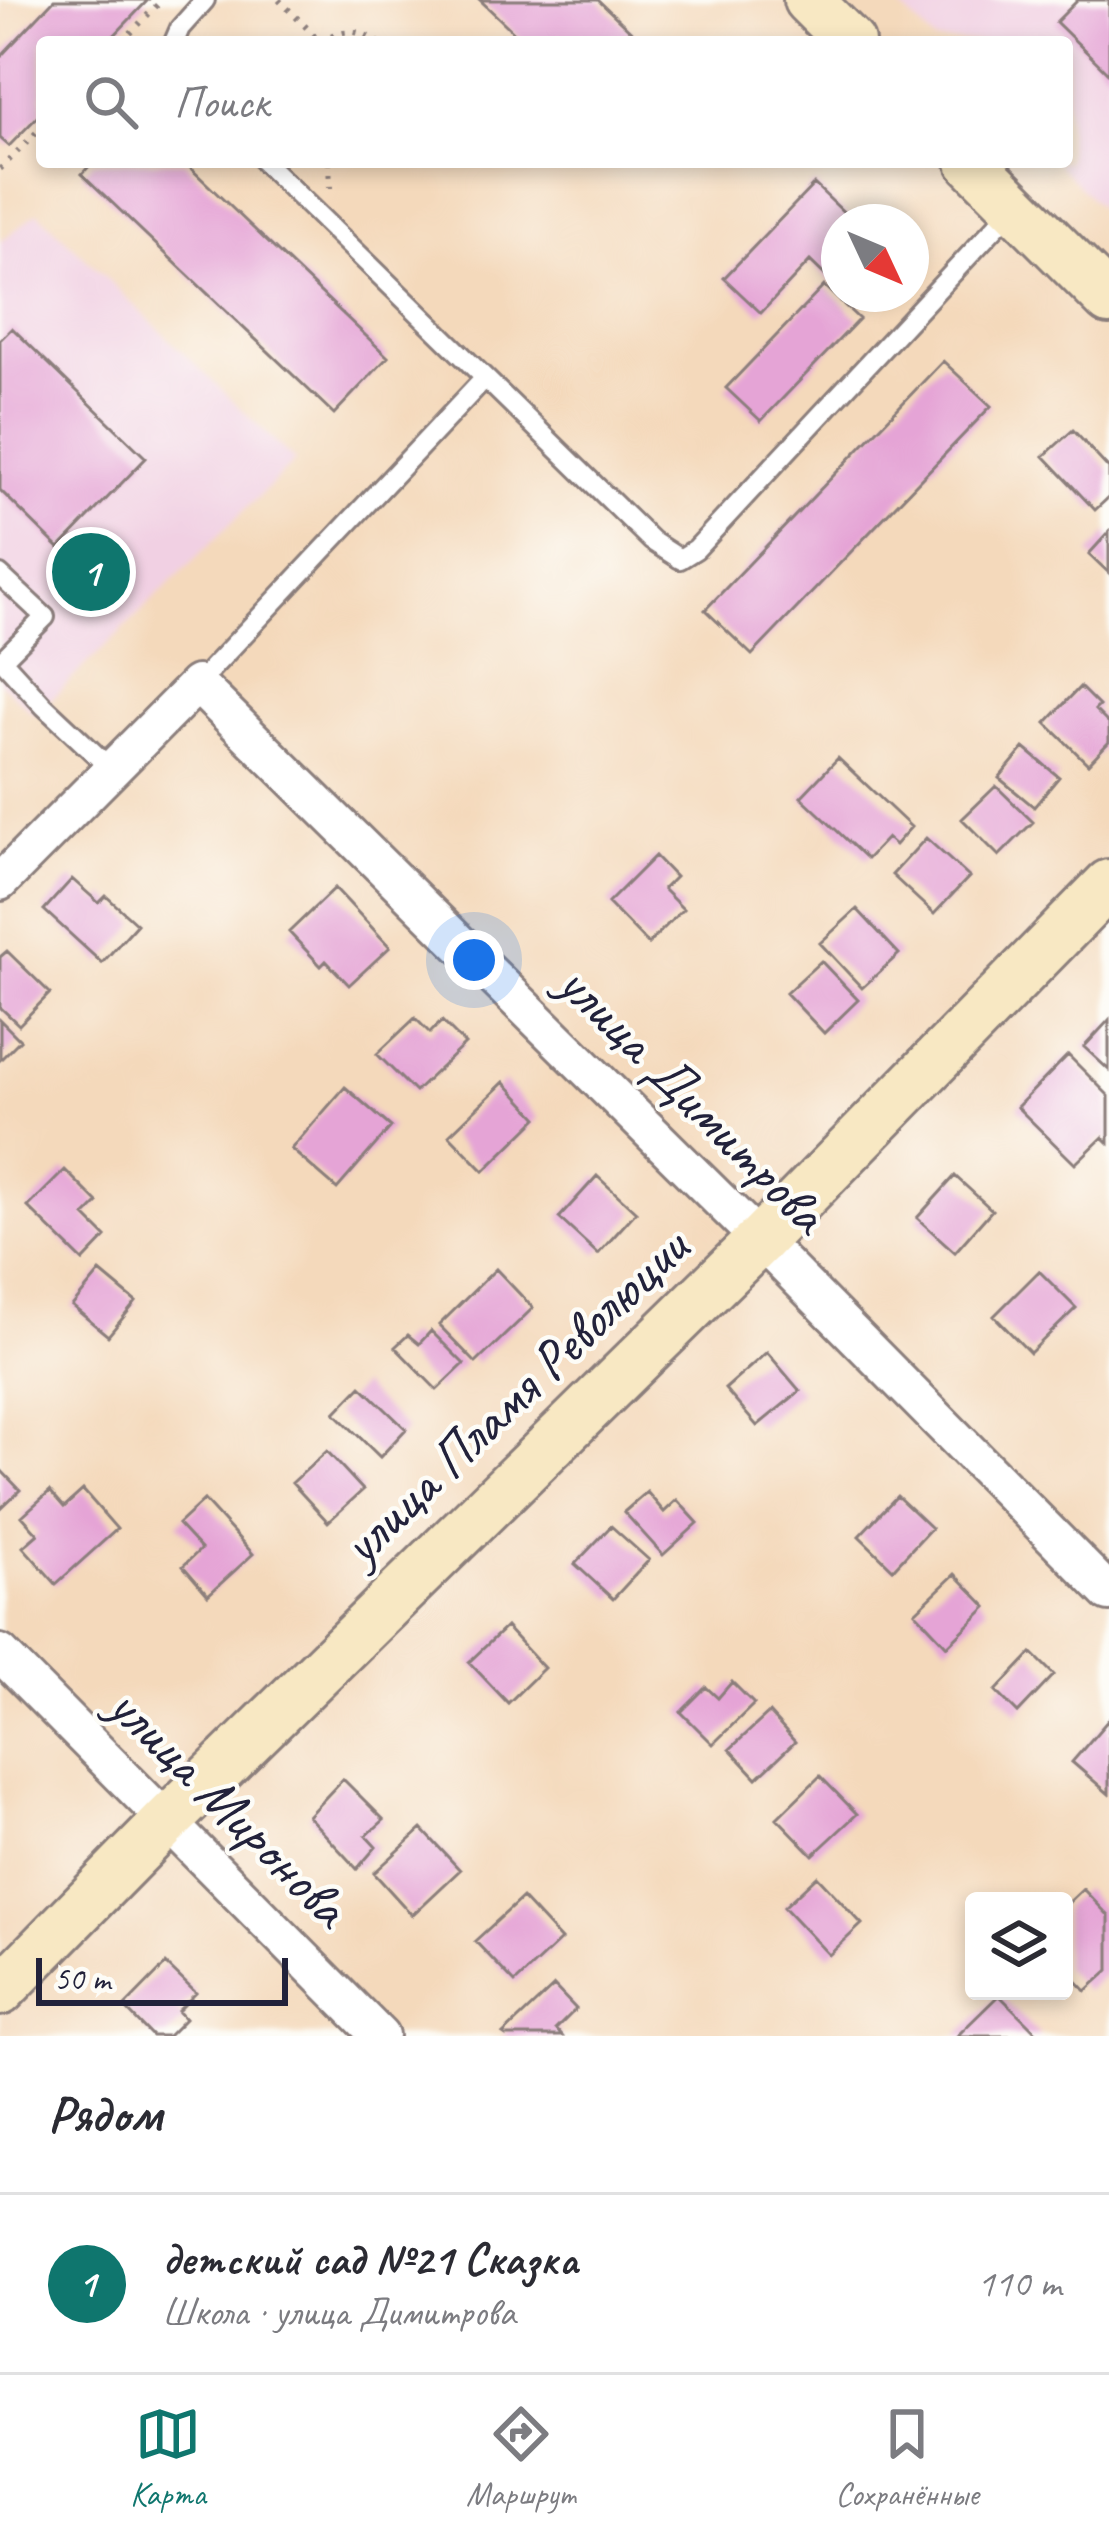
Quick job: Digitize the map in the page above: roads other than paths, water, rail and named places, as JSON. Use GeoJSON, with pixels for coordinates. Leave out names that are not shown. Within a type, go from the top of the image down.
{"type":"FeatureCollection","features":[{"type":"Feature","properties":{"kind":"street"},"geometry":{"type":"LineString","coordinates":[[808,0],[844,36]]}},
{"type":"Feature","properties":{"kind":"street"},"geometry":{"type":"LineString","coordinates":[[976,168],[1109,300]]}},
{"type":"Feature","properties":{"kind":"street"},"geometry":{"type":"LineString","coordinates":[[0,883],[197,684]]}},
{"type":"Feature","properties":{"kind":"street","name":"улица Димитрова"},"geometry":{"type":"LineString","coordinates":[[197,684],[760,1240],[1109,1593]]}},
{"type":"Feature","properties":{"kind":"street","name":"улица Пламя Революции"},"geometry":{"type":"LineString","coordinates":[[0,1991],[760,1240],[1109,884]]}},
{"type":"Feature","properties":{"kind":"street","name":"улица Миронова"},"geometry":{"type":"LineString","coordinates":[[0,1653],[380,2036]]}},
{"type":"Feature","properties":{"kind":"lane"},"geometry":{"type":"LineString","coordinates":[[176,36],[205,0]]}},
{"type":"Feature","properties":{"kind":"lane"},"geometry":{"type":"LineString","coordinates":[[270,168],[652,541],[680,559],[696,549],[1015,206]]}},
{"type":"Feature","properties":{"kind":"lane"},"geometry":{"type":"LineString","coordinates":[[197,684],[485,378]]}},
{"type":"Feature","properties":{"kind":"lane"},"geometry":{"type":"LineString","coordinates":[[0,575],[44,617],[2,660],[111,770]]}},
{"type":"Feature","properties":{"kind":"place","name":"детский сад №21 Сказка"},"geometry":{"type":"Point","coordinates":[91,572]}}]}
